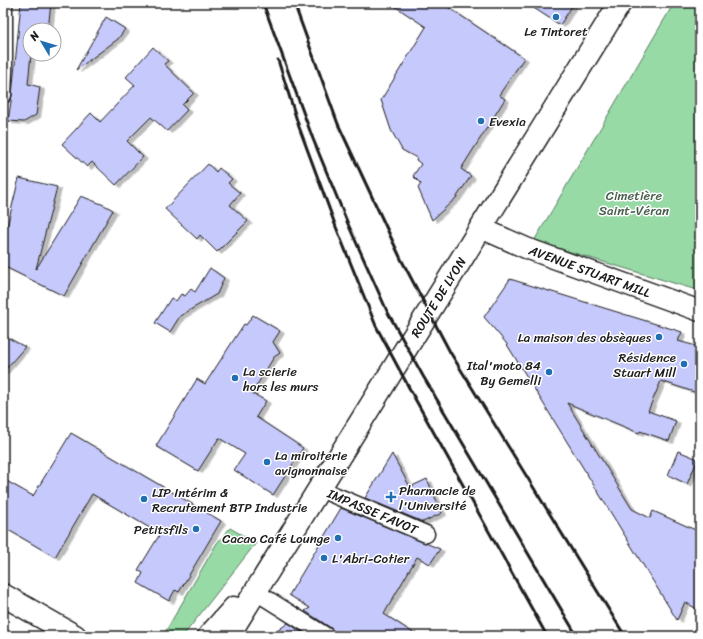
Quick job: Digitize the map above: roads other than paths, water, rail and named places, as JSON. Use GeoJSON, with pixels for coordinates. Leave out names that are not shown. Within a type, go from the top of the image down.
{"type":"FeatureCollection","features":[{"type":"Feature","properties":{"kind":"main road","name":"ROUTE DE LYON"},"geometry":{"type":"LineString","coordinates":[[228,636],[620,3]]}},
{"type":"Feature","properties":{"kind":"main road","name":"ROUTE DE LYON"},"geometry":{"type":"LineString","coordinates":[[209,636],[231,610],[256,592]]}},
{"type":"Feature","properties":{"kind":"main road"},"geometry":{"type":"LineString","coordinates":[[3,595],[75,636]]}},
{"type":"Feature","properties":{"kind":"street"},"geometry":{"type":"LineString","coordinates":[[3,95],[4,3]]}},
{"type":"Feature","properties":{"kind":"street","name":"AVENUE STUART MILL"},"geometry":{"type":"LineString","coordinates":[[481,228],[526,248],[700,311]]}},
{"type":"Feature","properties":{"kind":"street","name":"IMPASSE FAVOT"},"geometry":{"type":"LineString","coordinates":[[320,488],[426,534]]}},
{"type":"Feature","properties":{"kind":"street"},"geometry":{"type":"LineString","coordinates":[[256,592],[326,636]]}},
{"type":"Feature","properties":{"kind":"railway"},"geometry":{"type":"LineString","coordinates":[[263,3],[313,139],[348,224],[387,311],[423,376],[577,636]]}},
{"type":"Feature","properties":{"kind":"railway"},"geometry":{"type":"LineString","coordinates":[[294,3],[338,124],[401,259],[450,352],[625,636]]}},
{"type":"Feature","properties":{"kind":"railway"},"geometry":{"type":"LineString","coordinates":[[278,60],[299,127],[336,227],[376,326],[547,636]]}},
{"type":"Feature","properties":{"kind":"place","name":"Le Tintoret"},"geometry":{"type":"Point","coordinates":[556,17]}},
{"type":"Feature","properties":{"kind":"place","name":"Evexia"},"geometry":{"type":"Point","coordinates":[481,121]}},
{"type":"Feature","properties":{"kind":"place","name":"La maison des obsèques"},"geometry":{"type":"Point","coordinates":[659,337]}},
{"type":"Feature","properties":{"kind":"place","name":"Résidence Stuart Mill"},"geometry":{"type":"Point","coordinates":[684,364]}},
{"type":"Feature","properties":{"kind":"place","name":"Ital'moto 84 By Gemelli"},"geometry":{"type":"Point","coordinates":[549,372]}},
{"type":"Feature","properties":{"kind":"place","name":"La scierie hors les murs"},"geometry":{"type":"Point","coordinates":[235,378]}},
{"type":"Feature","properties":{"kind":"place","name":"La miroiterie avignonnaise"},"geometry":{"type":"Point","coordinates":[267,462]}},
{"type":"Feature","properties":{"kind":"place","name":"Pharmacie de l'Université"},"geometry":{"type":"Point","coordinates":[391,497]}},
{"type":"Feature","properties":{"kind":"place","name":"LIP Intérim & Recrutement BTP Industrie"},"geometry":{"type":"Point","coordinates":[144,499]}},
{"type":"Feature","properties":{"kind":"place","name":"Petitsfils"},"geometry":{"type":"Point","coordinates":[196,529]}},
{"type":"Feature","properties":{"kind":"place","name":"Cacao Café Lounge"},"geometry":{"type":"Point","coordinates":[338,538]}},
{"type":"Feature","properties":{"kind":"place","name":"L'Abri-Cotier"},"geometry":{"type":"Point","coordinates":[324,558]}},
{"type":"Feature","properties":{"kind":"park label","name":"Cimetière Saint-Véran"},"geometry":{"type":"Point","coordinates":[634,202]}}]}
